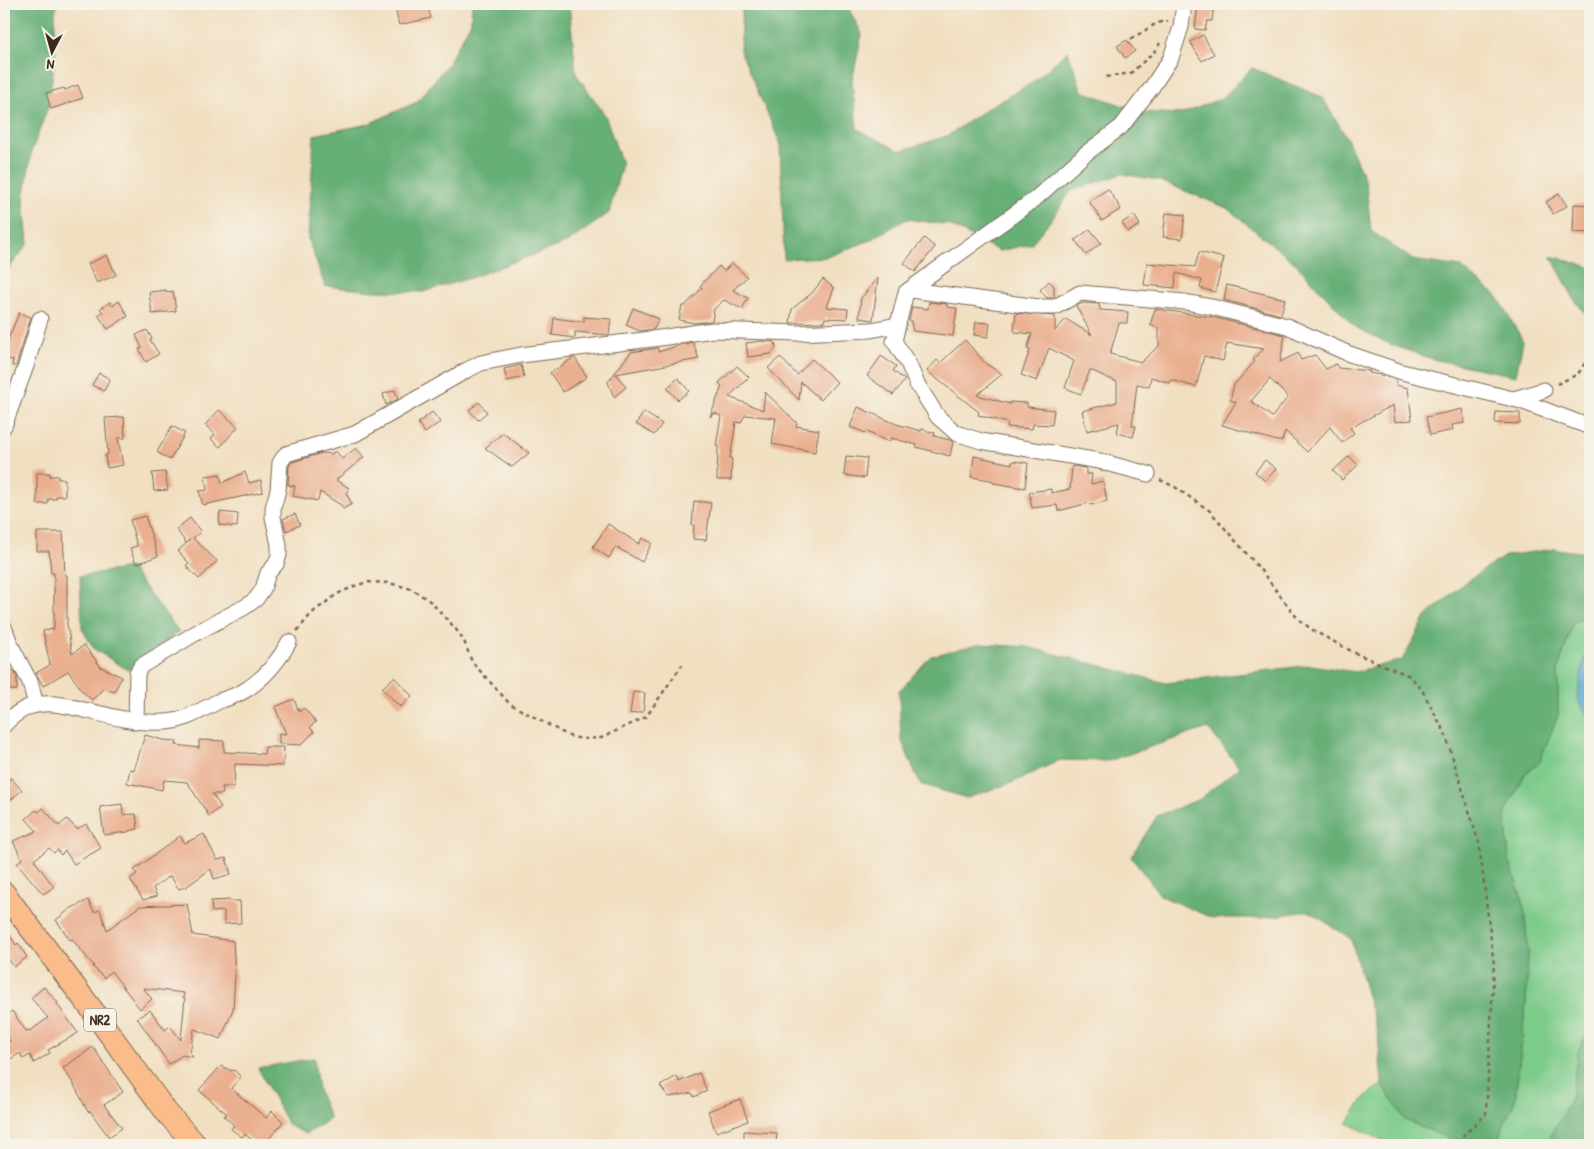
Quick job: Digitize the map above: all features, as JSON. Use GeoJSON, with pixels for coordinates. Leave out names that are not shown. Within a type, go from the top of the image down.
{"type":"FeatureCollection","features":[{"type":"Feature","properties":{"kind":"highway","name":"NR2"},"geometry":{"type":"LineString","coordinates":[[4,893],[167,1113],[196,1145]]}},
{"type":"Feature","properties":{"kind":"street"},"geometry":{"type":"LineString","coordinates":[[1148,474],[1099,461],[981,441],[956,434],[938,417],[917,384],[909,365],[894,341],[906,292],[1034,199],[1085,154],[1121,127],[1152,87],[1171,58],[1181,27],[1183,8]]}},
{"type":"Feature","properties":{"kind":"street"},"geometry":{"type":"LineString","coordinates":[[911,290],[1039,307],[1055,306],[1080,293],[1185,302],[1286,326],[1348,353],[1402,372],[1514,399],[1590,427]]}},
{"type":"Feature","properties":{"kind":"street"},"geometry":{"type":"LineString","coordinates":[[4,426],[26,366],[40,319]]}},
{"type":"Feature","properties":{"kind":"street"},"geometry":{"type":"LineString","coordinates":[[136,722],[137,673],[141,666],[201,630],[245,607],[256,599],[263,589],[268,573],[276,564],[279,555],[273,508],[278,490],[280,463],[286,454],[355,434],[481,363],[521,355],[712,330],[796,333],[871,330],[897,325]]}},
{"type":"Feature","properties":{"kind":"street"},"geometry":{"type":"LineString","coordinates":[[1514,399],[1544,390]]}},
{"type":"Feature","properties":{"kind":"street"},"geometry":{"type":"LineString","coordinates":[[4,627],[11,646],[30,682],[36,706]]}},
{"type":"Feature","properties":{"kind":"street"},"geometry":{"type":"LineString","coordinates":[[4,725],[24,709],[42,704],[60,704],[136,722],[164,722],[182,718],[198,713],[218,702],[243,692],[265,676],[281,657],[289,642]]}},
{"type":"Feature","properties":{"kind":"path"},"geometry":{"type":"LineString","coordinates":[[1131,39],[1157,24],[1174,20],[1183,8]]}},
{"type":"Feature","properties":{"kind":"path"},"geometry":{"type":"LineString","coordinates":[[1106,77],[1131,73],[1156,50],[1160,42]]}},
{"type":"Feature","properties":{"kind":"path"},"geometry":{"type":"LineString","coordinates":[[1544,390],[1578,374],[1590,355]]}},
{"type":"Feature","properties":{"kind":"path"},"geometry":{"type":"LineString","coordinates":[[1148,474],[1175,487],[1210,510],[1259,568],[1298,619],[1314,631],[1354,653],[1410,676],[1422,690],[1445,733],[1480,843],[1494,965],[1486,1114],[1452,1145]]}},
{"type":"Feature","properties":{"kind":"path"},"geometry":{"type":"LineString","coordinates":[[289,642],[312,613],[337,594],[356,585],[369,582],[389,583],[412,588],[431,602],[455,628],[464,641],[472,662],[510,704],[569,736],[582,738],[601,738],[646,717],[682,664]]}},
{"type":"Feature","properties":{"kind":"green space"},"geometry":{"type":"Polygon","coordinates":[[[4,4],[58,4],[55,12],[55,59],[48,107],[31,153],[24,200],[28,244],[6,272],[4,278],[4,4]]]}},
{"type":"Feature","properties":{"kind":"green space"},"geometry":{"type":"Polygon","coordinates":[[[472,4],[569,4],[576,74],[605,115],[622,164],[609,213],[568,242],[470,278],[423,292],[373,291],[325,286],[308,239],[314,135],[368,124],[417,102],[447,65],[471,22],[472,4]]]}},
{"type":"Feature","properties":{"kind":"green space"},"geometry":{"type":"Polygon","coordinates":[[[742,4],[846,4],[862,34],[852,81],[857,129],[900,151],[947,136],[989,107],[1032,83],[1068,51],[1082,91],[1141,112],[1182,114],[1222,98],[1252,68],[1322,97],[1347,138],[1366,183],[1371,231],[1413,260],[1461,267],[1498,297],[1523,341],[1516,376],[1432,359],[1392,345],[1355,327],[1296,264],[1227,208],[1158,180],[1122,174],[1071,191],[1031,244],[999,251],[949,225],[907,219],[868,241],[827,257],[784,259],[780,143],[740,50],[742,4]]]}},
{"type":"Feature","properties":{"kind":"green space"},"geometry":{"type":"Polygon","coordinates":[[[1551,256],[1590,267],[1590,319],[1575,301],[1551,256]]]}},
{"type":"Feature","properties":{"kind":"green space"},"geometry":{"type":"Polygon","coordinates":[[[1554,549],[1590,553],[1590,614],[1573,623],[1558,669],[1558,715],[1539,763],[1525,774],[1505,812],[1509,860],[1524,905],[1528,953],[1526,1001],[1515,1100],[1496,1143],[1448,1138],[1405,1120],[1382,1084],[1378,1035],[1351,939],[1309,911],[1260,918],[1212,918],[1161,896],[1131,857],[1157,816],[1200,799],[1239,767],[1208,728],[1108,761],[1060,760],[1014,782],[967,798],[920,784],[901,739],[899,691],[931,656],[981,644],[1028,647],[1166,683],[1311,665],[1355,672],[1402,660],[1426,617],[1464,583],[1505,556],[1554,549]]]}},
{"type":"Feature","properties":{"kind":"green space"},"geometry":{"type":"Polygon","coordinates":[[[130,568],[179,632],[128,670],[94,649],[82,628],[80,576],[130,568]]]}},
{"type":"Feature","properties":{"kind":"green space"},"geometry":{"type":"Polygon","coordinates":[[[1590,614],[1590,1027],[1578,1052],[1571,1099],[1546,1145],[1392,1145],[1347,1123],[1365,1097],[1382,1084],[1405,1120],[1448,1138],[1496,1143],[1515,1100],[1526,1001],[1528,953],[1524,905],[1509,860],[1505,812],[1525,774],[1539,763],[1558,715],[1558,669],[1573,623],[1590,614]]]}},
{"type":"Feature","properties":{"kind":"green space"},"geometry":{"type":"Polygon","coordinates":[[[1590,1027],[1590,1145],[1546,1145],[1571,1099],[1578,1052],[1590,1027]]]}},
{"type":"Feature","properties":{"kind":"green space"},"geometry":{"type":"Polygon","coordinates":[[[314,1058],[318,1090],[330,1119],[306,1134],[288,1125],[258,1068],[314,1058]]]}},
{"type":"Feature","properties":{"kind":"water"},"geometry":{"type":"Polygon","coordinates":[[[1590,652],[1590,719],[1577,699],[1584,658],[1590,652]]]}},
{"type":"Feature","properties":{"kind":"building"},"geometry":{"type":"Polygon","coordinates":[[[413,4],[427,4],[431,18],[399,25],[395,8],[413,4]]]}},
{"type":"Feature","properties":{"kind":"building"},"geometry":{"type":"Polygon","coordinates":[[[1198,4],[1214,4],[1212,21],[1207,21],[1205,30],[1195,29],[1198,4]]]}},
{"type":"Feature","properties":{"kind":"building"},"geometry":{"type":"Polygon","coordinates":[[[1203,35],[1214,54],[1202,61],[1190,42],[1203,35]]]}},
{"type":"Feature","properties":{"kind":"building"},"geometry":{"type":"Polygon","coordinates":[[[1127,40],[1135,51],[1125,58],[1117,46],[1127,40]]]}},
{"type":"Feature","properties":{"kind":"building"},"geometry":{"type":"Polygon","coordinates":[[[78,85],[83,98],[51,109],[46,93],[64,88],[65,90],[78,85]]]}},
{"type":"Feature","properties":{"kind":"building"},"geometry":{"type":"Polygon","coordinates":[[[1108,189],[1121,209],[1102,221],[1089,201],[1108,189]]]}},
{"type":"Feature","properties":{"kind":"building"},"geometry":{"type":"Polygon","coordinates":[[[1559,194],[1567,206],[1553,214],[1546,202],[1559,194]]]}},
{"type":"Feature","properties":{"kind":"building"},"geometry":{"type":"Polygon","coordinates":[[[1574,204],[1590,205],[1590,233],[1573,232],[1574,204]]]}},
{"type":"Feature","properties":{"kind":"building"},"geometry":{"type":"Polygon","coordinates":[[[1166,213],[1185,215],[1182,239],[1163,237],[1166,213]]]}},
{"type":"Feature","properties":{"kind":"building"},"geometry":{"type":"Polygon","coordinates":[[[1134,215],[1140,225],[1128,232],[1122,223],[1134,215]]]}},
{"type":"Feature","properties":{"kind":"building"},"geometry":{"type":"Polygon","coordinates":[[[1090,229],[1101,243],[1086,255],[1075,240],[1090,229]]]}},
{"type":"Feature","properties":{"kind":"building"},"geometry":{"type":"Polygon","coordinates":[[[924,238],[935,247],[915,272],[904,263],[924,238]]]}},
{"type":"Feature","properties":{"kind":"building"},"geometry":{"type":"Polygon","coordinates":[[[1199,252],[1224,258],[1215,292],[1200,288],[1202,280],[1176,273],[1175,288],[1144,285],[1147,263],[1195,267],[1199,252]]]}},
{"type":"Feature","properties":{"kind":"building"},"geometry":{"type":"Polygon","coordinates":[[[107,255],[116,275],[97,283],[88,264],[107,255]]]}},
{"type":"Feature","properties":{"kind":"building"},"geometry":{"type":"Polygon","coordinates":[[[732,263],[747,277],[733,290],[748,298],[742,309],[724,300],[714,309],[712,321],[695,323],[679,320],[682,306],[685,306],[702,288],[700,286],[719,266],[724,271],[732,263]]]}},
{"type":"Feature","properties":{"kind":"building"},"geometry":{"type":"Polygon","coordinates":[[[878,278],[873,320],[859,318],[861,298],[878,278]]]}},
{"type":"Feature","properties":{"kind":"building"},"geometry":{"type":"Polygon","coordinates":[[[823,279],[834,288],[827,307],[848,309],[847,319],[825,318],[824,322],[790,323],[792,309],[812,293],[823,279]]]}},
{"type":"Feature","properties":{"kind":"building"},"geometry":{"type":"Polygon","coordinates":[[[1049,281],[1054,286],[1053,298],[1047,298],[1040,290],[1049,281]]]}},
{"type":"Feature","properties":{"kind":"building"},"geometry":{"type":"Polygon","coordinates":[[[1227,285],[1285,299],[1281,315],[1224,300],[1227,285]]]}},
{"type":"Feature","properties":{"kind":"building"},"geometry":{"type":"Polygon","coordinates":[[[166,290],[166,292],[173,291],[176,311],[152,314],[149,292],[166,290]]]}},
{"type":"Feature","properties":{"kind":"building"},"geometry":{"type":"Polygon","coordinates":[[[119,301],[128,316],[108,329],[98,315],[103,312],[100,309],[110,302],[112,306],[119,301]]]}},
{"type":"Feature","properties":{"kind":"building"},"geometry":{"type":"Polygon","coordinates":[[[929,302],[947,304],[947,307],[957,308],[953,336],[913,331],[911,321],[909,321],[912,307],[928,309],[929,302]]]}},
{"type":"Feature","properties":{"kind":"building"},"geometry":{"type":"Polygon","coordinates":[[[1083,303],[1099,304],[1100,310],[1128,312],[1127,323],[1119,323],[1110,354],[1141,362],[1159,346],[1159,328],[1150,325],[1155,309],[1212,317],[1285,335],[1280,362],[1298,353],[1301,360],[1315,355],[1326,369],[1336,364],[1338,368],[1370,371],[1369,373],[1396,380],[1396,385],[1408,388],[1412,420],[1395,422],[1393,405],[1350,428],[1354,433],[1342,443],[1330,427],[1307,452],[1285,431],[1282,441],[1277,441],[1222,425],[1236,402],[1230,400],[1234,385],[1255,361],[1253,359],[1264,349],[1227,343],[1223,361],[1204,356],[1196,387],[1171,380],[1170,383],[1151,377],[1149,387],[1137,384],[1132,426],[1136,426],[1133,437],[1117,433],[1119,423],[1087,431],[1082,411],[1117,402],[1117,382],[1090,370],[1081,394],[1065,388],[1074,361],[1049,348],[1037,381],[1021,375],[1030,350],[1027,349],[1032,334],[1015,332],[1014,330],[1016,313],[1055,316],[1055,331],[1066,319],[1092,335],[1076,306],[1083,303]],[[1270,379],[1251,401],[1272,417],[1288,397],[1270,379]]]}},
{"type":"Feature","properties":{"kind":"building"},"geometry":{"type":"Polygon","coordinates":[[[633,308],[659,319],[654,329],[640,331],[626,325],[633,308]]]}},
{"type":"Feature","properties":{"kind":"building"},"geometry":{"type":"Polygon","coordinates":[[[19,313],[31,317],[16,366],[12,366],[13,360],[4,359],[4,349],[19,313]]]}},
{"type":"Feature","properties":{"kind":"building"},"geometry":{"type":"Polygon","coordinates":[[[584,317],[611,319],[609,335],[575,332],[575,338],[552,335],[554,318],[584,322],[584,317]]]}},
{"type":"Feature","properties":{"kind":"building"},"geometry":{"type":"Polygon","coordinates":[[[976,322],[990,323],[988,337],[974,335],[976,322]]]}},
{"type":"Feature","properties":{"kind":"building"},"geometry":{"type":"Polygon","coordinates":[[[147,330],[152,339],[150,340],[159,354],[146,362],[139,349],[142,348],[136,335],[147,330]]]}},
{"type":"Feature","properties":{"kind":"building"},"geometry":{"type":"Polygon","coordinates":[[[965,340],[986,364],[1002,374],[977,395],[1010,404],[1010,402],[1027,403],[1027,407],[1054,410],[1052,425],[1033,424],[1032,429],[1007,427],[1008,423],[978,415],[979,412],[927,371],[937,360],[940,363],[965,340]]]}},
{"type":"Feature","properties":{"kind":"building"},"geometry":{"type":"Polygon","coordinates":[[[693,342],[699,359],[616,374],[626,387],[614,397],[608,382],[631,352],[658,348],[658,352],[693,342]]]}},
{"type":"Feature","properties":{"kind":"building"},"geometry":{"type":"Polygon","coordinates":[[[775,342],[776,348],[771,354],[748,357],[746,343],[775,342]]]}},
{"type":"Feature","properties":{"kind":"building"},"geometry":{"type":"Polygon","coordinates":[[[881,356],[896,366],[893,371],[905,380],[893,395],[867,376],[881,356]]]}},
{"type":"Feature","properties":{"kind":"building"},"geometry":{"type":"Polygon","coordinates":[[[780,357],[797,375],[812,359],[837,382],[821,400],[801,382],[799,400],[768,368],[780,357]]]}},
{"type":"Feature","properties":{"kind":"building"},"geometry":{"type":"Polygon","coordinates":[[[575,358],[587,377],[563,392],[550,373],[575,358]]]}},
{"type":"Feature","properties":{"kind":"building"},"geometry":{"type":"Polygon","coordinates":[[[521,365],[524,377],[507,381],[504,369],[521,365]]]}},
{"type":"Feature","properties":{"kind":"building"},"geometry":{"type":"Polygon","coordinates":[[[737,366],[749,377],[729,397],[763,410],[765,392],[797,423],[796,426],[819,430],[815,452],[772,444],[776,418],[745,415],[741,423],[736,422],[730,459],[732,459],[731,480],[717,480],[718,446],[716,446],[721,416],[714,413],[710,417],[722,386],[719,383],[737,366]]]}},
{"type":"Feature","properties":{"kind":"building"},"geometry":{"type":"Polygon","coordinates":[[[99,373],[110,379],[104,391],[92,385],[99,373]]]}},
{"type":"Feature","properties":{"kind":"building"},"geometry":{"type":"Polygon","coordinates":[[[678,378],[689,391],[678,400],[667,388],[678,378]]]}},
{"type":"Feature","properties":{"kind":"building"},"geometry":{"type":"Polygon","coordinates":[[[395,390],[398,399],[386,405],[383,394],[395,390]]]}},
{"type":"Feature","properties":{"kind":"building"},"geometry":{"type":"Polygon","coordinates":[[[479,402],[487,412],[478,420],[469,410],[479,402]]]}},
{"type":"Feature","properties":{"kind":"building"},"geometry":{"type":"Polygon","coordinates":[[[858,407],[896,424],[921,431],[922,429],[935,433],[934,436],[950,440],[953,442],[950,456],[891,438],[889,442],[850,427],[858,407]]]}},
{"type":"Feature","properties":{"kind":"building"},"geometry":{"type":"Polygon","coordinates":[[[1462,409],[1465,423],[1452,425],[1453,430],[1430,435],[1426,417],[1462,409]]]}},
{"type":"Feature","properties":{"kind":"building"},"geometry":{"type":"Polygon","coordinates":[[[219,410],[238,427],[220,447],[211,439],[215,434],[205,425],[219,410]]]}},
{"type":"Feature","properties":{"kind":"building"},"geometry":{"type":"Polygon","coordinates":[[[432,412],[440,422],[425,433],[418,423],[432,412]]]}},
{"type":"Feature","properties":{"kind":"building"},"geometry":{"type":"Polygon","coordinates":[[[644,412],[662,424],[654,435],[636,424],[644,412]]]}},
{"type":"Feature","properties":{"kind":"building"},"geometry":{"type":"Polygon","coordinates":[[[1496,412],[1520,413],[1520,424],[1495,423],[1496,412]]]}},
{"type":"Feature","properties":{"kind":"building"},"geometry":{"type":"Polygon","coordinates":[[[124,417],[125,438],[118,438],[123,465],[107,468],[105,455],[108,454],[105,418],[124,417]]]}},
{"type":"Feature","properties":{"kind":"building"},"geometry":{"type":"Polygon","coordinates":[[[172,426],[185,433],[170,460],[157,452],[172,426]]]}},
{"type":"Feature","properties":{"kind":"building"},"geometry":{"type":"Polygon","coordinates":[[[503,433],[529,453],[512,467],[485,448],[503,433]]]}},
{"type":"Feature","properties":{"kind":"building"},"geometry":{"type":"Polygon","coordinates":[[[356,448],[364,457],[336,480],[349,488],[346,493],[352,504],[343,509],[341,505],[320,492],[318,501],[293,496],[295,486],[288,485],[289,466],[292,462],[322,453],[331,454],[336,451],[342,459],[356,448]]]}},
{"type":"Feature","properties":{"kind":"building"},"geometry":{"type":"Polygon","coordinates":[[[846,456],[867,458],[865,478],[844,475],[846,456]]]}},
{"type":"Feature","properties":{"kind":"building"},"geometry":{"type":"Polygon","coordinates":[[[974,456],[1012,464],[1013,461],[1028,463],[1025,488],[971,477],[974,456]]]}},
{"type":"Feature","properties":{"kind":"building"},"geometry":{"type":"Polygon","coordinates":[[[1349,456],[1358,465],[1342,480],[1333,471],[1349,456]]]}},
{"type":"Feature","properties":{"kind":"building"},"geometry":{"type":"Polygon","coordinates":[[[1265,460],[1276,469],[1265,481],[1255,472],[1265,460]]]}},
{"type":"Feature","properties":{"kind":"building"},"geometry":{"type":"Polygon","coordinates":[[[1072,466],[1086,468],[1086,474],[1092,474],[1091,484],[1103,481],[1107,501],[1090,505],[1089,503],[1058,511],[1057,505],[1032,508],[1029,492],[1051,489],[1051,493],[1070,489],[1072,466]]]}},
{"type":"Feature","properties":{"kind":"building"},"geometry":{"type":"Polygon","coordinates":[[[165,472],[168,490],[154,491],[152,473],[165,472]]]}},
{"type":"Feature","properties":{"kind":"building"},"geometry":{"type":"Polygon","coordinates":[[[245,472],[249,483],[261,480],[263,492],[203,505],[199,491],[207,490],[205,476],[220,474],[222,483],[245,472]]]}},
{"type":"Feature","properties":{"kind":"building"},"geometry":{"type":"Polygon","coordinates":[[[37,473],[50,473],[50,476],[58,476],[58,479],[65,479],[65,496],[56,496],[56,499],[48,499],[48,504],[37,504],[37,473]]]}},
{"type":"Feature","properties":{"kind":"building"},"geometry":{"type":"Polygon","coordinates":[[[694,501],[711,503],[706,540],[693,539],[694,501]]]}},
{"type":"Feature","properties":{"kind":"building"},"geometry":{"type":"Polygon","coordinates":[[[220,512],[238,514],[237,527],[219,525],[220,512]]]}},
{"type":"Feature","properties":{"kind":"building"},"geometry":{"type":"Polygon","coordinates":[[[295,514],[300,525],[286,531],[283,519],[295,514]]]}},
{"type":"Feature","properties":{"kind":"building"},"geometry":{"type":"Polygon","coordinates":[[[145,516],[158,556],[136,564],[130,548],[137,546],[130,520],[145,516]]]}},
{"type":"Feature","properties":{"kind":"building"},"geometry":{"type":"Polygon","coordinates":[[[190,518],[201,532],[193,538],[217,561],[199,579],[186,566],[189,563],[178,551],[190,540],[186,543],[176,529],[190,518]]]}},
{"type":"Feature","properties":{"kind":"building"},"geometry":{"type":"Polygon","coordinates":[[[608,524],[639,544],[642,538],[652,543],[642,562],[616,547],[609,558],[593,547],[608,524]]]}},
{"type":"Feature","properties":{"kind":"building"},"geometry":{"type":"Polygon","coordinates":[[[37,532],[63,532],[65,576],[67,575],[67,624],[72,654],[84,645],[101,667],[122,677],[114,692],[104,688],[92,700],[78,687],[68,671],[43,686],[36,673],[50,665],[43,631],[54,629],[54,573],[51,573],[49,551],[37,551],[37,532]]]}},
{"type":"Feature","properties":{"kind":"building"},"geometry":{"type":"Polygon","coordinates":[[[6,670],[13,670],[17,677],[17,690],[7,690],[6,670]]]}},
{"type":"Feature","properties":{"kind":"building"},"geometry":{"type":"Polygon","coordinates":[[[394,677],[412,696],[400,707],[382,688],[394,677]]]}},
{"type":"Feature","properties":{"kind":"building"},"geometry":{"type":"Polygon","coordinates":[[[633,692],[645,693],[643,712],[630,714],[633,692]]]}},
{"type":"Feature","properties":{"kind":"building"},"geometry":{"type":"Polygon","coordinates":[[[294,699],[299,712],[304,708],[316,722],[310,727],[314,732],[301,745],[279,744],[279,733],[286,734],[275,707],[294,699]]]}},
{"type":"Feature","properties":{"kind":"building"},"geometry":{"type":"Polygon","coordinates":[[[145,735],[163,740],[177,741],[176,745],[199,748],[199,740],[224,741],[224,752],[264,754],[265,747],[284,747],[283,766],[235,764],[234,787],[222,787],[223,794],[212,794],[221,807],[209,816],[187,782],[164,780],[162,790],[127,783],[130,769],[134,770],[145,735]]]}},
{"type":"Feature","properties":{"kind":"building"},"geometry":{"type":"Polygon","coordinates":[[[11,778],[22,790],[4,806],[4,784],[11,778]]]}},
{"type":"Feature","properties":{"kind":"building"},"geometry":{"type":"Polygon","coordinates":[[[122,804],[123,815],[136,814],[138,829],[104,835],[100,807],[122,804]]]}},
{"type":"Feature","properties":{"kind":"building"},"geometry":{"type":"Polygon","coordinates":[[[43,808],[59,826],[67,819],[77,829],[86,824],[101,848],[74,864],[65,851],[61,855],[57,850],[54,853],[49,848],[34,860],[54,887],[43,894],[17,863],[22,859],[13,841],[37,831],[26,819],[36,810],[39,812],[43,808]]]}},
{"type":"Feature","properties":{"kind":"building"},"geometry":{"type":"Polygon","coordinates":[[[204,834],[217,860],[226,858],[231,874],[214,879],[211,869],[186,887],[179,889],[170,876],[153,888],[157,896],[143,900],[130,879],[137,874],[134,870],[180,836],[185,843],[204,834]]]}},
{"type":"Feature","properties":{"kind":"building"},"geometry":{"type":"Polygon","coordinates":[[[88,900],[94,912],[100,910],[107,930],[140,906],[187,904],[193,935],[233,941],[235,975],[233,1009],[221,1039],[194,1029],[190,1053],[193,1057],[182,1055],[169,1064],[137,1018],[150,1010],[165,1030],[170,1026],[181,1040],[184,993],[143,988],[152,999],[140,1009],[111,971],[104,978],[93,967],[72,939],[70,940],[56,920],[70,909],[88,900]]]}},
{"type":"Feature","properties":{"kind":"building"},"geometry":{"type":"Polygon","coordinates":[[[211,901],[240,901],[241,923],[224,924],[224,911],[212,912],[211,901]]]}},
{"type":"Feature","properties":{"kind":"building"},"geometry":{"type":"Polygon","coordinates":[[[4,926],[16,945],[18,943],[27,957],[14,967],[4,953],[4,926]]]}},
{"type":"Feature","properties":{"kind":"building"},"geometry":{"type":"Polygon","coordinates":[[[44,987],[58,1003],[78,1033],[48,1050],[50,1053],[34,1063],[30,1055],[23,1059],[20,1053],[9,1060],[4,1052],[4,1045],[10,1041],[4,1032],[4,1017],[12,1011],[26,1031],[30,1031],[48,1018],[31,998],[44,987]]]}},
{"type":"Feature","properties":{"kind":"building"},"geometry":{"type":"Polygon","coordinates":[[[93,1047],[123,1092],[104,1105],[122,1128],[109,1137],[90,1111],[88,1112],[63,1068],[93,1047]]]}},
{"type":"Feature","properties":{"kind":"building"},"geometry":{"type":"Polygon","coordinates":[[[221,1066],[232,1071],[234,1070],[241,1077],[231,1088],[266,1118],[272,1111],[283,1122],[264,1145],[258,1145],[245,1134],[242,1137],[231,1129],[234,1125],[224,1116],[227,1114],[199,1090],[221,1066]]]}},
{"type":"Feature","properties":{"kind":"building"},"geometry":{"type":"Polygon","coordinates":[[[699,1073],[707,1091],[694,1097],[692,1093],[669,1097],[660,1086],[677,1076],[679,1082],[699,1073]]]}},
{"type":"Feature","properties":{"kind":"building"},"geometry":{"type":"Polygon","coordinates":[[[740,1099],[748,1121],[716,1132],[708,1111],[740,1099]]]}},
{"type":"Feature","properties":{"kind":"building"},"geometry":{"type":"Polygon","coordinates":[[[744,1131],[777,1133],[776,1143],[744,1141],[744,1131]]]}}]}
